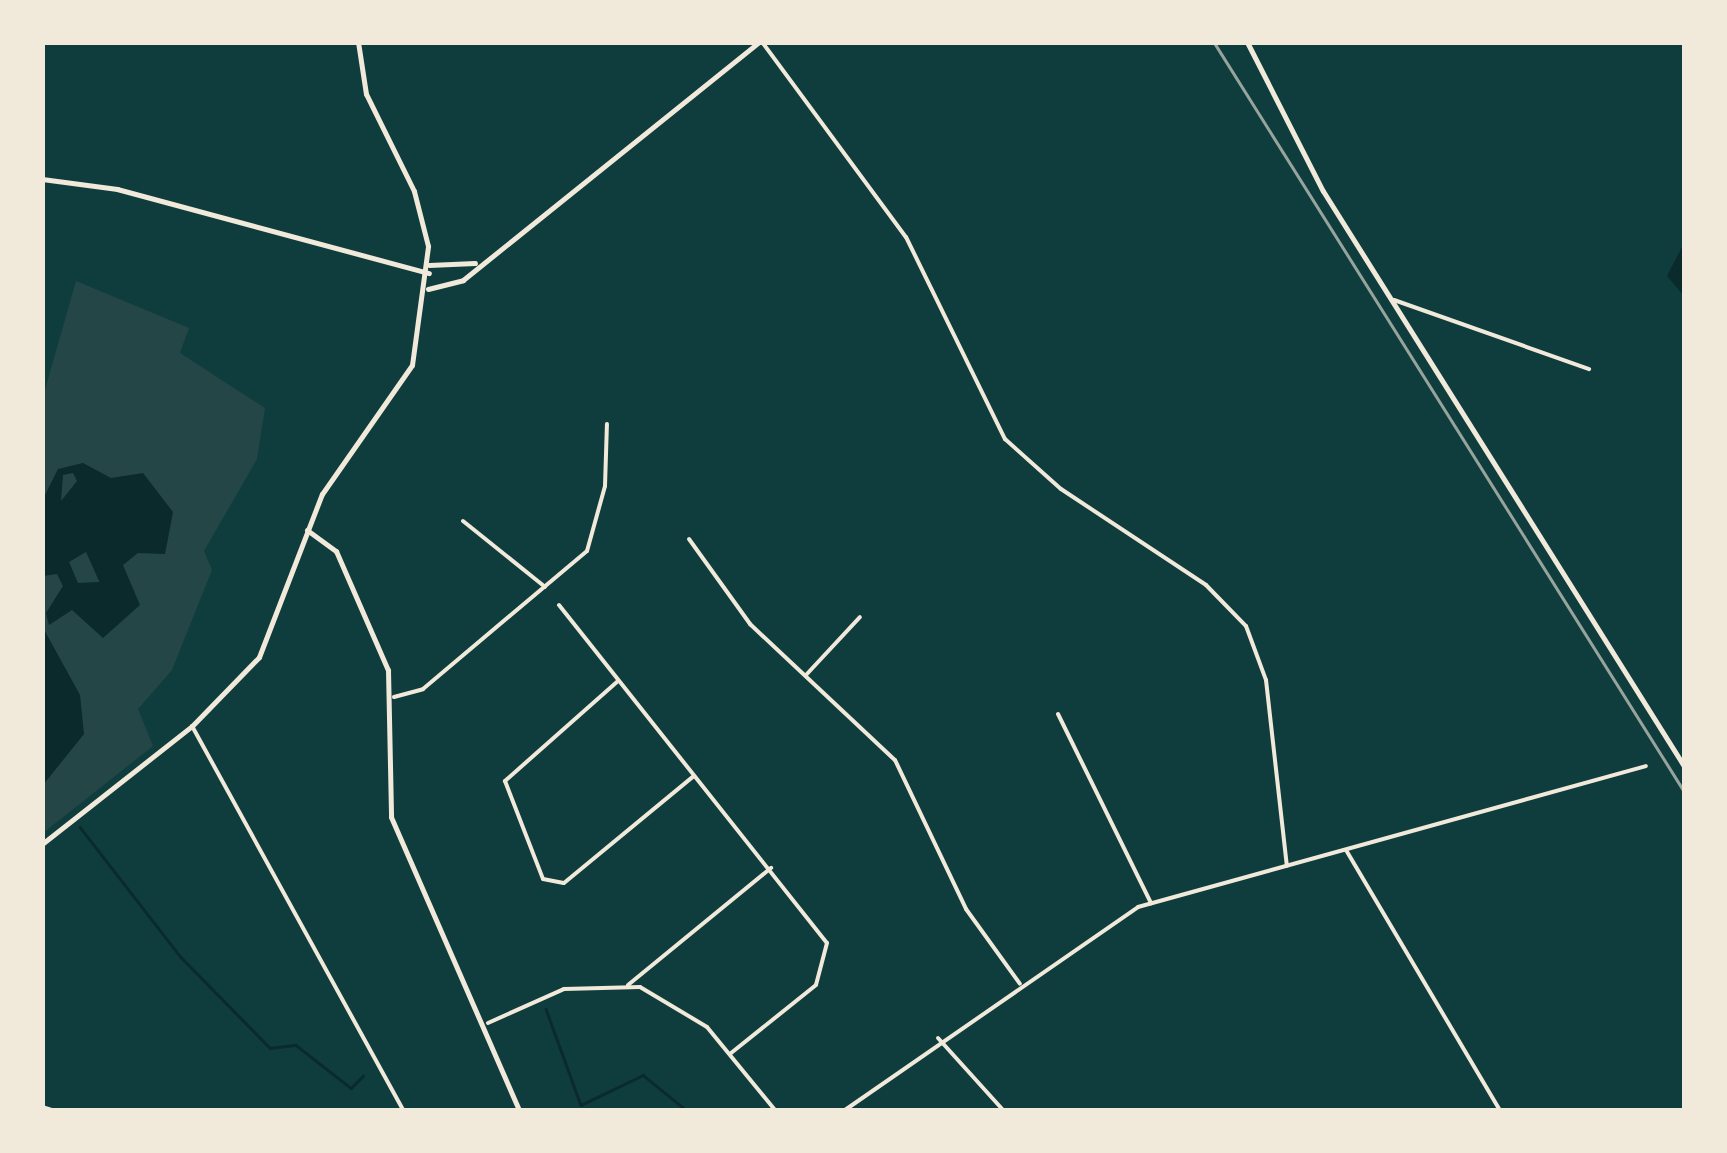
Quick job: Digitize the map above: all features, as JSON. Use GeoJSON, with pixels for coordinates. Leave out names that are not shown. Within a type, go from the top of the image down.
{"type":"FeatureCollection","features":[{"type":"Feature","properties":{"kind":"main road"},"geometry":{"type":"LineString","coordinates":[[42,844],[192,726],[269,642],[306,530],[334,473],[406,378],[428,289],[430,265],[414,191],[363,82],[358,42]]}},
{"type":"Feature","properties":{"kind":"main road"},"geometry":{"type":"LineString","coordinates":[[428,289],[454,285],[478,262],[760,42]]}},
{"type":"Feature","properties":{"kind":"main road"},"geometry":{"type":"LineString","coordinates":[[1247,42],[1323,191],[1684,766]]}},
{"type":"Feature","properties":{"kind":"main road"},"geometry":{"type":"LineString","coordinates":[[42,179],[117,189],[429,273]]}},
{"type":"Feature","properties":{"kind":"main road"},"geometry":{"type":"LineString","coordinates":[[430,265],[478,262]]}},
{"type":"Feature","properties":{"kind":"main road"},"geometry":{"type":"LineString","coordinates":[[306,530],[340,557],[394,697],[391,817],[488,1024],[516,1110]]}},
{"type":"Feature","properties":{"kind":"street"},"geometry":{"type":"LineString","coordinates":[[261,42],[292,42]]}},
{"type":"Feature","properties":{"kind":"street"},"geometry":{"type":"LineString","coordinates":[[760,42],[906,236],[1005,439],[1061,489],[1206,585],[1246,626],[1266,680],[1287,866]]}},
{"type":"Feature","properties":{"kind":"street"},"geometry":{"type":"LineString","coordinates":[[1394,300],[1590,369]]}},
{"type":"Feature","properties":{"kind":"street"},"geometry":{"type":"LineString","coordinates":[[394,697],[423,689],[587,551],[605,486],[607,424]]}},
{"type":"Feature","properties":{"kind":"street"},"geometry":{"type":"LineString","coordinates":[[463,521],[545,588]]}},
{"type":"Feature","properties":{"kind":"street"},"geometry":{"type":"LineString","coordinates":[[689,539],[750,624],[900,768],[966,909],[1020,984]]}},
{"type":"Feature","properties":{"kind":"street"},"geometry":{"type":"LineString","coordinates":[[559,605],[822,931],[827,966],[808,993],[730,1054]]}},
{"type":"Feature","properties":{"kind":"street"},"geometry":{"type":"LineString","coordinates":[[806,675],[860,617]]}},
{"type":"Feature","properties":{"kind":"street"},"geometry":{"type":"LineString","coordinates":[[618,681],[505,782],[544,879],[564,883],[694,776]]}},
{"type":"Feature","properties":{"kind":"street"},"geometry":{"type":"LineString","coordinates":[[1058,714],[1151,904]]}},
{"type":"Feature","properties":{"kind":"street"},"geometry":{"type":"LineString","coordinates":[[192,726],[404,1110]]}},
{"type":"Feature","properties":{"kind":"street"},"geometry":{"type":"LineString","coordinates":[[845,1110],[938,1038],[1151,904],[1646,766]]}},
{"type":"Feature","properties":{"kind":"street"},"geometry":{"type":"LineString","coordinates":[[1346,850],[1500,1110]]}},
{"type":"Feature","properties":{"kind":"street"},"geometry":{"type":"LineString","coordinates":[[628,984],[771,868]]}},
{"type":"Feature","properties":{"kind":"street"},"geometry":{"type":"LineString","coordinates":[[488,1024],[564,989],[628,984],[689,1012],[730,1054],[775,1110]]}},
{"type":"Feature","properties":{"kind":"street"},"geometry":{"type":"LineString","coordinates":[[938,1038],[1003,1110]]}},
{"type":"Feature","properties":{"kind":"street"},"geometry":{"type":"LineString","coordinates":[[42,1107],[52,1110]]}},
{"type":"Feature","properties":{"kind":"shaded area"},"geometry":{"type":"Polygon","coordinates":[[[1684,243],[1684,296],[1667,276],[1684,243]]]}},
{"type":"Feature","properties":{"kind":"shaded area"},"geometry":{"type":"Polygon","coordinates":[[[76,281],[189,328],[180,353],[265,408],[257,459],[204,551],[212,570],[172,670],[138,709],[153,746],[43,833],[43,397],[76,281]]]}},
{"type":"Feature","properties":{"kind":"shaded area"},"geometry":{"type":"Polygon","coordinates":[[[83,463],[111,478],[143,473],[173,512],[165,554],[138,553],[123,565],[140,605],[103,638],[72,610],[49,625],[46,613],[63,586],[57,574],[43,576],[43,499],[58,469],[83,463]],[[73,473],[63,475],[61,501],[77,481],[73,473]],[[86,552],[69,562],[78,583],[99,582],[99,581],[86,552]]]}},
{"type":"Feature","properties":{"kind":"shaded area"},"geometry":{"type":"Polygon","coordinates":[[[42,626],[80,695],[84,734],[43,785],[42,626]]]}},
{"type":"Feature","properties":{"kind":"waterway"},"geometry":{"type":"LineString","coordinates":[[80,827],[181,957],[270,1048],[296,1045],[351,1088],[363,1076]]}},
{"type":"Feature","properties":{"kind":"waterway"},"geometry":{"type":"LineString","coordinates":[[546,1009],[581,1105],[643,1075],[686,1110]]}},
{"type":"Feature","properties":{"kind":"railway"},"geometry":{"type":"LineString","coordinates":[[1214,42],[1684,791]]}}]}
